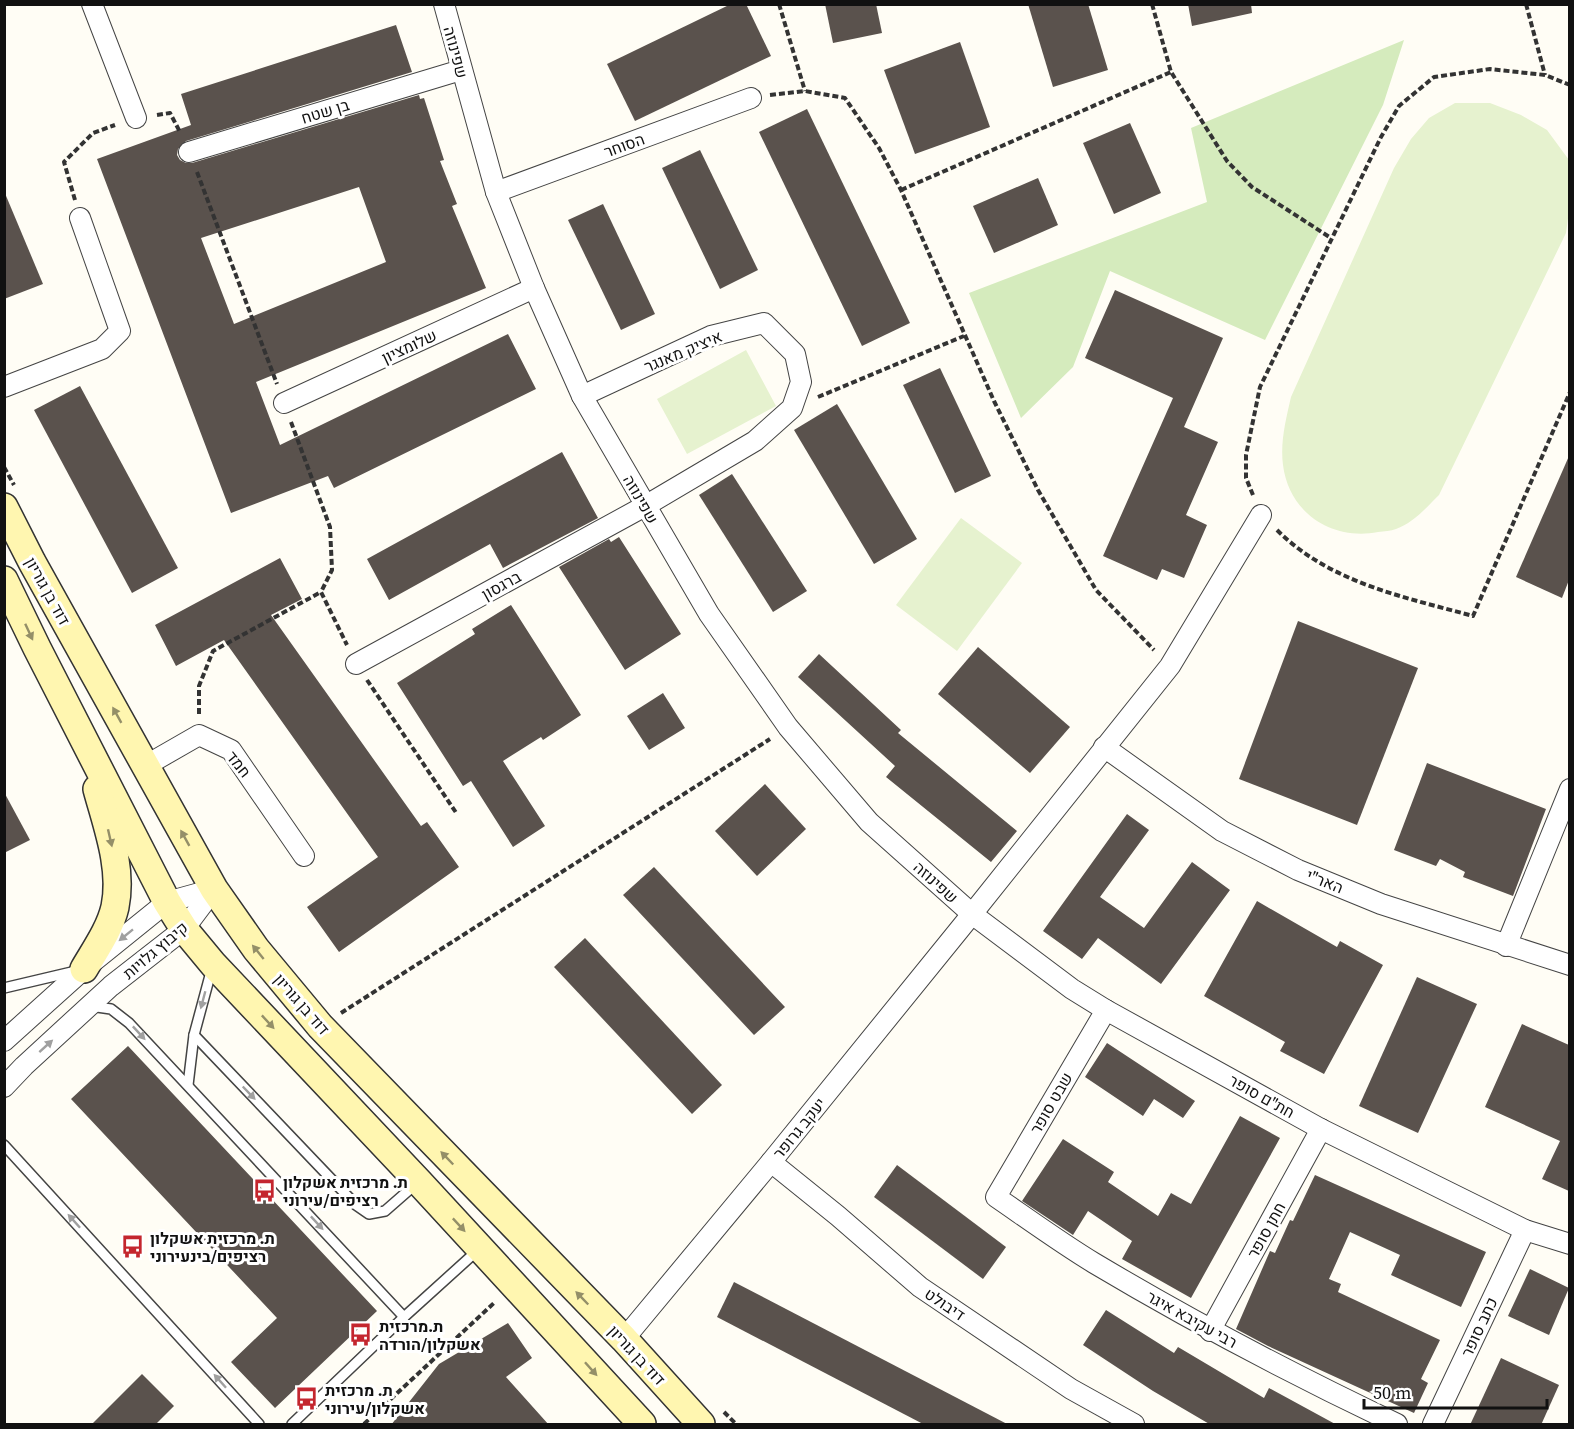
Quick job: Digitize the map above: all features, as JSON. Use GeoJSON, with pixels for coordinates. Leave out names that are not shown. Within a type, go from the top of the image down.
{"type":"FeatureCollection","features":[{"type":"Feature","properties":{"kind":"main road","name":"דוד בן גוריון"},"geometry":{"type":"LineString","coordinates":[[4,507],[32,562],[214,889],[256,950],[320,1026],[624,1339],[701,1425]]}},
{"type":"Feature","properties":{"kind":"main road","name":"דוד בן גוריון"},"geometry":{"type":"LineString","coordinates":[[4,580],[168,902],[184,929],[213,964],[514,1284],[642,1425]]}},
{"type":"Feature","properties":{"kind":"main road"},"geometry":{"type":"LineString","coordinates":[[84,969],[104,935],[114,909],[117,886],[113,854],[85,741]]}},
{"type":"Feature","properties":{"kind":"street"},"geometry":{"type":"LineString","coordinates":[[92,4],[136,118]]}},
{"type":"Feature","properties":{"kind":"street","name":"שפינוזה"},"geometry":{"type":"LineString","coordinates":[[444,4],[496,192],[534,288],[582,396],[645,507],[709,614],[788,727],[870,822],[972,914]]}},
{"type":"Feature","properties":{"kind":"street","name":"בן שטח"},"geometry":{"type":"LineString","coordinates":[[189,152],[461,70]]}},
{"type":"Feature","properties":{"kind":"street","name":"הסוחר"},"geometry":{"type":"LineString","coordinates":[[496,192],[751,98]]}},
{"type":"Feature","properties":{"kind":"street"},"geometry":{"type":"LineString","coordinates":[[4,387],[102,349],[120,331],[80,218]]}},
{"type":"Feature","properties":{"kind":"street","name":"שלומציון"},"geometry":{"type":"LineString","coordinates":[[284,403],[534,288]]}},
{"type":"Feature","properties":{"kind":"street","name":"איציק מאנגר"},"geometry":{"type":"LineString","coordinates":[[582,396],[711,336],[764,323],[795,354],[801,381],[792,408]]}},
{"type":"Feature","properties":{"kind":"street"},"geometry":{"type":"LineString","coordinates":[[645,507],[755,441],[792,408]]}},
{"type":"Feature","properties":{"kind":"street","name":"ברגסון"},"geometry":{"type":"LineString","coordinates":[[356,664],[645,507]]}},
{"type":"Feature","properties":{"kind":"street","name":"יעקב גרופר"},"geometry":{"type":"LineString","coordinates":[[624,1339],[771,1162],[1170,666],[1261,515]]}},
{"type":"Feature","properties":{"kind":"street"},"geometry":{"type":"LineString","coordinates":[[145,766],[200,735]]}},
{"type":"Feature","properties":{"kind":"street","name":"חמד"},"geometry":{"type":"LineString","coordinates":[[200,735],[231,750],[304,856]]}},
{"type":"Feature","properties":{"kind":"street","name":"האר\"י"},"geometry":{"type":"LineString","coordinates":[[1104,747],[1222,831],[1298,870],[1381,904],[1569,965]]}},
{"type":"Feature","properties":{"kind":"street"},"geometry":{"type":"LineString","coordinates":[[1506,945],[1569,789]]}},
{"type":"Feature","properties":{"kind":"street","name":"קיבוץ גלויות"},"geometry":{"type":"LineString","coordinates":[[4,1041],[84,969],[168,902],[214,889]]}},
{"type":"Feature","properties":{"kind":"street","name":"קיבוץ גלויות"},"geometry":{"type":"LineString","coordinates":[[4,1087],[111,986],[184,929],[214,889]]}},
{"type":"Feature","properties":{"kind":"street","name":"חת\"ם סופר"},"geometry":{"type":"LineString","coordinates":[[972,914],[1072,989],[1106,1010],[1321,1129],[1525,1230],[1569,1244]]}},
{"type":"Feature","properties":{"kind":"street","name":"שבט סופר"},"geometry":{"type":"LineString","coordinates":[[996,1197],[1106,1010]]}},
{"type":"Feature","properties":{"kind":"street","name":"חתן סופר"},"geometry":{"type":"LineString","coordinates":[[1210,1331],[1321,1129]]}},
{"type":"Feature","properties":{"kind":"street","name":"דיבולט"},"geometry":{"type":"LineString","coordinates":[[771,1162],[920,1287],[1071,1389],[1134,1425]]}},
{"type":"Feature","properties":{"kind":"street","name":"רבי עקיבא איגר"},"geometry":{"type":"LineString","coordinates":[[996,1197],[1092,1262],[1210,1331],[1397,1425]]}},
{"type":"Feature","properties":{"kind":"street","name":"כתב סופר"},"geometry":{"type":"LineString","coordinates":[[1433,1425],[1525,1230]]}},
{"type":"Feature","properties":{"kind":"lane"},"geometry":{"type":"LineString","coordinates":[[188,1085],[194,1035],[213,964]]}},
{"type":"Feature","properties":{"kind":"lane"},"geometry":{"type":"LineString","coordinates":[[4,988],[84,969]]}},
{"type":"Feature","properties":{"kind":"lane"},"geometry":{"type":"LineString","coordinates":[[90,1006],[111,1009],[120,1016],[188,1085],[404,1317]]}},
{"type":"Feature","properties":{"kind":"lane"},"geometry":{"type":"LineString","coordinates":[[194,1035],[356,1205],[369,1214],[385,1211],[419,1182]]}},
{"type":"Feature","properties":{"kind":"lane"},"geometry":{"type":"LineString","coordinates":[[4,1145],[259,1425]]}},
{"type":"Feature","properties":{"kind":"lane"},"geometry":{"type":"LineString","coordinates":[[292,1425],[404,1317],[480,1249]]}},
{"type":"Feature","properties":{"kind":"path"},"geometry":{"type":"LineString","coordinates":[[779,4],[805,91]]}},
{"type":"Feature","properties":{"kind":"path"},"geometry":{"type":"LineString","coordinates":[[1152,4],[1171,72],[1227,161],[1252,187],[1331,238]]}},
{"type":"Feature","properties":{"kind":"path"},"geometry":{"type":"LineString","coordinates":[[1526,4],[1545,75]]}},
{"type":"Feature","properties":{"kind":"path"},"geometry":{"type":"LineString","coordinates":[[1569,85],[1545,75],[1490,69],[1434,77],[1399,106],[1381,137],[1331,238],[1260,387],[1246,455],[1246,478],[1261,515],[1292,545],[1329,568],[1372,588],[1473,616],[1569,392]]}},
{"type":"Feature","properties":{"kind":"path"},"geometry":{"type":"LineString","coordinates":[[901,190],[1171,72]]}},
{"type":"Feature","properties":{"kind":"path"},"geometry":{"type":"LineString","coordinates":[[751,98],[805,91],[845,98],[879,148],[901,190],[964,336],[1038,490],[1096,590],[1170,666]]}},
{"type":"Feature","properties":{"kind":"path"},"geometry":{"type":"LineString","coordinates":[[792,408],[964,336]]}},
{"type":"Feature","properties":{"kind":"path"},"geometry":{"type":"LineString","coordinates":[[200,735],[200,686],[213,651],[321,592]]}},
{"type":"Feature","properties":{"kind":"path"},"geometry":{"type":"LineString","coordinates":[[320,1026],[788,727]]}},
{"type":"Feature","properties":{"kind":"path"},"geometry":{"type":"LineString","coordinates":[[364,1425],[514,1284]]}},
{"type":"Feature","properties":{"kind":"green space"},"geometry":{"type":"Polygon","coordinates":[[[1404,40],[1383,105],[1265,340],[1110,271],[1073,367],[1021,418],[969,293],[1207,202],[1191,128],[1404,40]]]}},
{"type":"Feature","properties":{"kind":"green space"},"geometry":{"type":"Polygon","coordinates":[[[1455,103],[1490,103],[1521,115],[1547,130],[1569,160],[1569,211],[1566,233],[1439,495],[1414,519],[1396,529],[1361,534],[1345,532],[1315,520],[1294,497],[1287,482],[1282,448],[1291,397],[1394,168],[1411,139],[1429,118],[1455,103]]]}},
{"type":"Feature","properties":{"kind":"green space"},"geometry":{"type":"Polygon","coordinates":[[[746,350],[776,406],[687,454],[657,399],[746,350]]]}},
{"type":"Feature","properties":{"kind":"green space"},"geometry":{"type":"Polygon","coordinates":[[[961,518],[1022,563],[957,651],[896,605],[961,518]]]}},
{"type":"Feature","properties":{"kind":"building"},"geometry":{"type":"Polygon","coordinates":[[[731,4],[746,4],[771,56],[635,121],[607,64],[731,4]]]}},
{"type":"Feature","properties":{"kind":"building"},"geometry":{"type":"Polygon","coordinates":[[[825,4],[876,4],[882,33],[833,43],[825,4]]]}},
{"type":"Feature","properties":{"kind":"building"},"geometry":{"type":"Polygon","coordinates":[[[1028,4],[1088,4],[1108,70],[1053,87],[1028,4]]]}},
{"type":"Feature","properties":{"kind":"building"},"geometry":{"type":"Polygon","coordinates":[[[1188,4],[1251,4],[1252,13],[1192,26],[1188,4]]]}},
{"type":"Feature","properties":{"kind":"building"},"geometry":{"type":"Polygon","coordinates":[[[396,25],[412,72],[186,141],[178,149],[177,155],[180,160],[192,163],[419,95],[420,99],[424,98],[444,160],[440,161],[457,204],[452,206],[486,288],[256,382],[280,445],[508,334],[536,389],[334,488],[328,476],[231,513],[97,159],[191,125],[181,94],[396,25]],[[359,187],[201,238],[234,324],[386,262],[359,187]]]}},
{"type":"Feature","properties":{"kind":"building"},"geometry":{"type":"Polygon","coordinates":[[[960,42],[990,127],[915,154],[884,70],[960,42]]]}},
{"type":"Feature","properties":{"kind":"building"},"geometry":{"type":"Polygon","coordinates":[[[807,109],[910,323],[862,346],[759,132],[807,109]]]}},
{"type":"Feature","properties":{"kind":"building"},"geometry":{"type":"Polygon","coordinates":[[[1130,123],[1161,193],[1114,214],[1083,143],[1130,123]]]}},
{"type":"Feature","properties":{"kind":"building"},"geometry":{"type":"Polygon","coordinates":[[[700,150],[758,270],[720,289],[662,168],[700,150]]]}},
{"type":"Feature","properties":{"kind":"building"},"geometry":{"type":"Polygon","coordinates":[[[1038,178],[1058,225],[994,253],[973,206],[1038,178]]]}},
{"type":"Feature","properties":{"kind":"building"},"geometry":{"type":"Polygon","coordinates":[[[4,191],[43,284],[4,299],[4,191]]]}},
{"type":"Feature","properties":{"kind":"building"},"geometry":{"type":"Polygon","coordinates":[[[603,204],[655,314],[621,330],[568,220],[603,204]]]}},
{"type":"Feature","properties":{"kind":"building"},"geometry":{"type":"Polygon","coordinates":[[[1115,290],[1223,338],[1184,427],[1218,442],[1186,515],[1207,525],[1184,578],[1162,569],[1157,580],[1103,556],[1173,398],[1085,358],[1115,290]]]}},
{"type":"Feature","properties":{"kind":"building"},"geometry":{"type":"Polygon","coordinates":[[[940,368],[991,476],[955,493],[903,385],[940,368]]]}},
{"type":"Feature","properties":{"kind":"building"},"geometry":{"type":"Polygon","coordinates":[[[80,386],[178,568],[132,593],[34,410],[80,386]]]}},
{"type":"Feature","properties":{"kind":"building"},"geometry":{"type":"Polygon","coordinates":[[[837,404],[917,539],[874,564],[794,430],[837,404]]]}},
{"type":"Feature","properties":{"kind":"building"},"geometry":{"type":"Polygon","coordinates":[[[562,452],[598,518],[503,568],[490,544],[389,600],[367,559],[562,452]]]}},
{"type":"Feature","properties":{"kind":"building"},"geometry":{"type":"Polygon","coordinates":[[[1569,456],[1569,580],[1562,598],[1516,577],[1569,456]]]}},
{"type":"Feature","properties":{"kind":"building"},"geometry":{"type":"Polygon","coordinates":[[[732,474],[807,591],[773,612],[699,495],[732,474]]]}},
{"type":"Feature","properties":{"kind":"building"},"geometry":{"type":"Polygon","coordinates":[[[619,537],[681,634],[625,670],[559,567],[609,539],[611,542],[619,537]]]}},
{"type":"Feature","properties":{"kind":"building"},"geometry":{"type":"Polygon","coordinates":[[[280,558],[302,599],[271,615],[421,826],[427,822],[459,867],[339,952],[307,907],[378,857],[224,640],[176,666],[155,625],[280,558]]]}},
{"type":"Feature","properties":{"kind":"building"},"geometry":{"type":"Polygon","coordinates":[[[511,605],[581,715],[543,740],[541,737],[503,761],[545,826],[513,847],[471,781],[463,786],[397,683],[475,634],[472,629],[511,605]]]}},
{"type":"Feature","properties":{"kind":"building"},"geometry":{"type":"Polygon","coordinates":[[[1298,621],[1418,668],[1357,825],[1239,779],[1298,621]]]}},
{"type":"Feature","properties":{"kind":"building"},"geometry":{"type":"Polygon","coordinates":[[[978,647],[1070,727],[1030,773],[938,694],[978,647]]]}},
{"type":"Feature","properties":{"kind":"building"},"geometry":{"type":"Polygon","coordinates":[[[819,654],[901,730],[898,733],[1017,831],[991,862],[886,777],[895,766],[798,677],[819,654]]]}},
{"type":"Feature","properties":{"kind":"building"},"geometry":{"type":"Polygon","coordinates":[[[663,693],[685,728],[649,750],[627,716],[663,693]]]}},
{"type":"Feature","properties":{"kind":"building"},"geometry":{"type":"Polygon","coordinates":[[[1427,763],[1546,809],[1513,896],[1463,877],[1465,872],[1440,859],[1436,866],[1394,850],[1427,763]]]}},
{"type":"Feature","properties":{"kind":"building"},"geometry":{"type":"Polygon","coordinates":[[[765,784],[806,829],[757,876],[715,831],[765,784]]]}},
{"type":"Feature","properties":{"kind":"building"},"geometry":{"type":"Polygon","coordinates":[[[4,792],[30,840],[4,853],[4,792]]]}},
{"type":"Feature","properties":{"kind":"building"},"geometry":{"type":"Polygon","coordinates":[[[1127,814],[1149,830],[1100,897],[1144,928],[1192,862],[1230,890],[1161,984],[1098,938],[1082,959],[1043,931],[1127,814]]]}},
{"type":"Feature","properties":{"kind":"building"},"geometry":{"type":"Polygon","coordinates":[[[654,867],[785,1007],[754,1035],[623,895],[654,867]]]}},
{"type":"Feature","properties":{"kind":"building"},"geometry":{"type":"Polygon","coordinates":[[[1257,901],[1337,947],[1340,941],[1383,965],[1324,1074],[1280,1051],[1285,1042],[1204,996],[1257,901]]]}},
{"type":"Feature","properties":{"kind":"building"},"geometry":{"type":"Polygon","coordinates":[[[585,938],[722,1085],[692,1114],[554,967],[585,938]]]}},
{"type":"Feature","properties":{"kind":"building"},"geometry":{"type":"Polygon","coordinates":[[[1417,977],[1477,1004],[1418,1133],[1359,1106],[1417,977]]]}},
{"type":"Feature","properties":{"kind":"building"},"geometry":{"type":"Polygon","coordinates":[[[1522,1024],[1569,1045],[1569,1191],[1542,1179],[1560,1141],[1485,1107],[1522,1024]]]}},
{"type":"Feature","properties":{"kind":"building"},"geometry":{"type":"Polygon","coordinates":[[[1107,1043],[1195,1101],[1183,1118],[1154,1099],[1143,1116],[1085,1077],[1107,1043]]]}},
{"type":"Feature","properties":{"kind":"building"},"geometry":{"type":"Polygon","coordinates":[[[128,1046],[377,1311],[275,1408],[231,1362],[277,1318],[71,1099],[128,1046]]]}},
{"type":"Feature","properties":{"kind":"building"},"geometry":{"type":"Polygon","coordinates":[[[1240,1116],[1280,1138],[1191,1298],[1122,1259],[1132,1241],[1088,1211],[1073,1235],[1022,1201],[1063,1139],[1114,1172],[1108,1182],[1158,1216],[1171,1193],[1191,1204],[1240,1116]]]}},
{"type":"Feature","properties":{"kind":"building"},"geometry":{"type":"Polygon","coordinates":[[[897,1165],[1006,1247],[983,1279],[874,1197],[897,1165]]]}},
{"type":"Feature","properties":{"kind":"building"},"geometry":{"type":"Polygon","coordinates":[[[1315,1175],[1486,1252],[1461,1307],[1391,1275],[1400,1255],[1350,1232],[1329,1279],[1341,1284],[1338,1292],[1440,1340],[1421,1379],[1428,1383],[1414,1413],[1236,1329],[1270,1251],[1275,1253],[1315,1175]]]}},
{"type":"Feature","properties":{"kind":"building"},"geometry":{"type":"Polygon","coordinates":[[[1530,1269],[1569,1288],[1549,1335],[1508,1316],[1530,1269]]]}},
{"type":"Feature","properties":{"kind":"building"},"geometry":{"type":"Polygon","coordinates":[[[734,1282],[1009,1425],[925,1425],[717,1317],[734,1282]]]}},
{"type":"Feature","properties":{"kind":"building"},"geometry":{"type":"Polygon","coordinates":[[[1106,1310],[1174,1353],[1178,1347],[1264,1398],[1269,1388],[1337,1425],[1211,1425],[1153,1391],[1083,1345],[1106,1310]]]}},
{"type":"Feature","properties":{"kind":"building"},"geometry":{"type":"Polygon","coordinates":[[[508,1323],[532,1358],[506,1377],[549,1425],[391,1425],[439,1364],[508,1323]]]}},
{"type":"Feature","properties":{"kind":"building"},"geometry":{"type":"Polygon","coordinates":[[[1501,1358],[1559,1385],[1541,1425],[1470,1425],[1501,1358]]]}},
{"type":"Feature","properties":{"kind":"building"},"geometry":{"type":"Polygon","coordinates":[[[142,1374],[174,1406],[155,1425],[91,1425],[142,1374]]]}},
{"type":"Feature","properties":{"kind":"place","name":"ת. מרכזית אשקלון רציפים/עירוני"},"geometry":{"type":"Point","coordinates":[265,1191]}},
{"type":"Feature","properties":{"kind":"place","name":"ת. מרכזית אשקלון רציפים/בינעירוני"},"geometry":{"type":"Point","coordinates":[132,1247]}},
{"type":"Feature","properties":{"kind":"place","name":"ת.מרכזית אשקלון/הורדה"},"geometry":{"type":"Point","coordinates":[361,1335]}},
{"type":"Feature","properties":{"kind":"place","name":"ת. מרכזית אשקלון/עירוני"},"geometry":{"type":"Point","coordinates":[307,1399]}}]}
